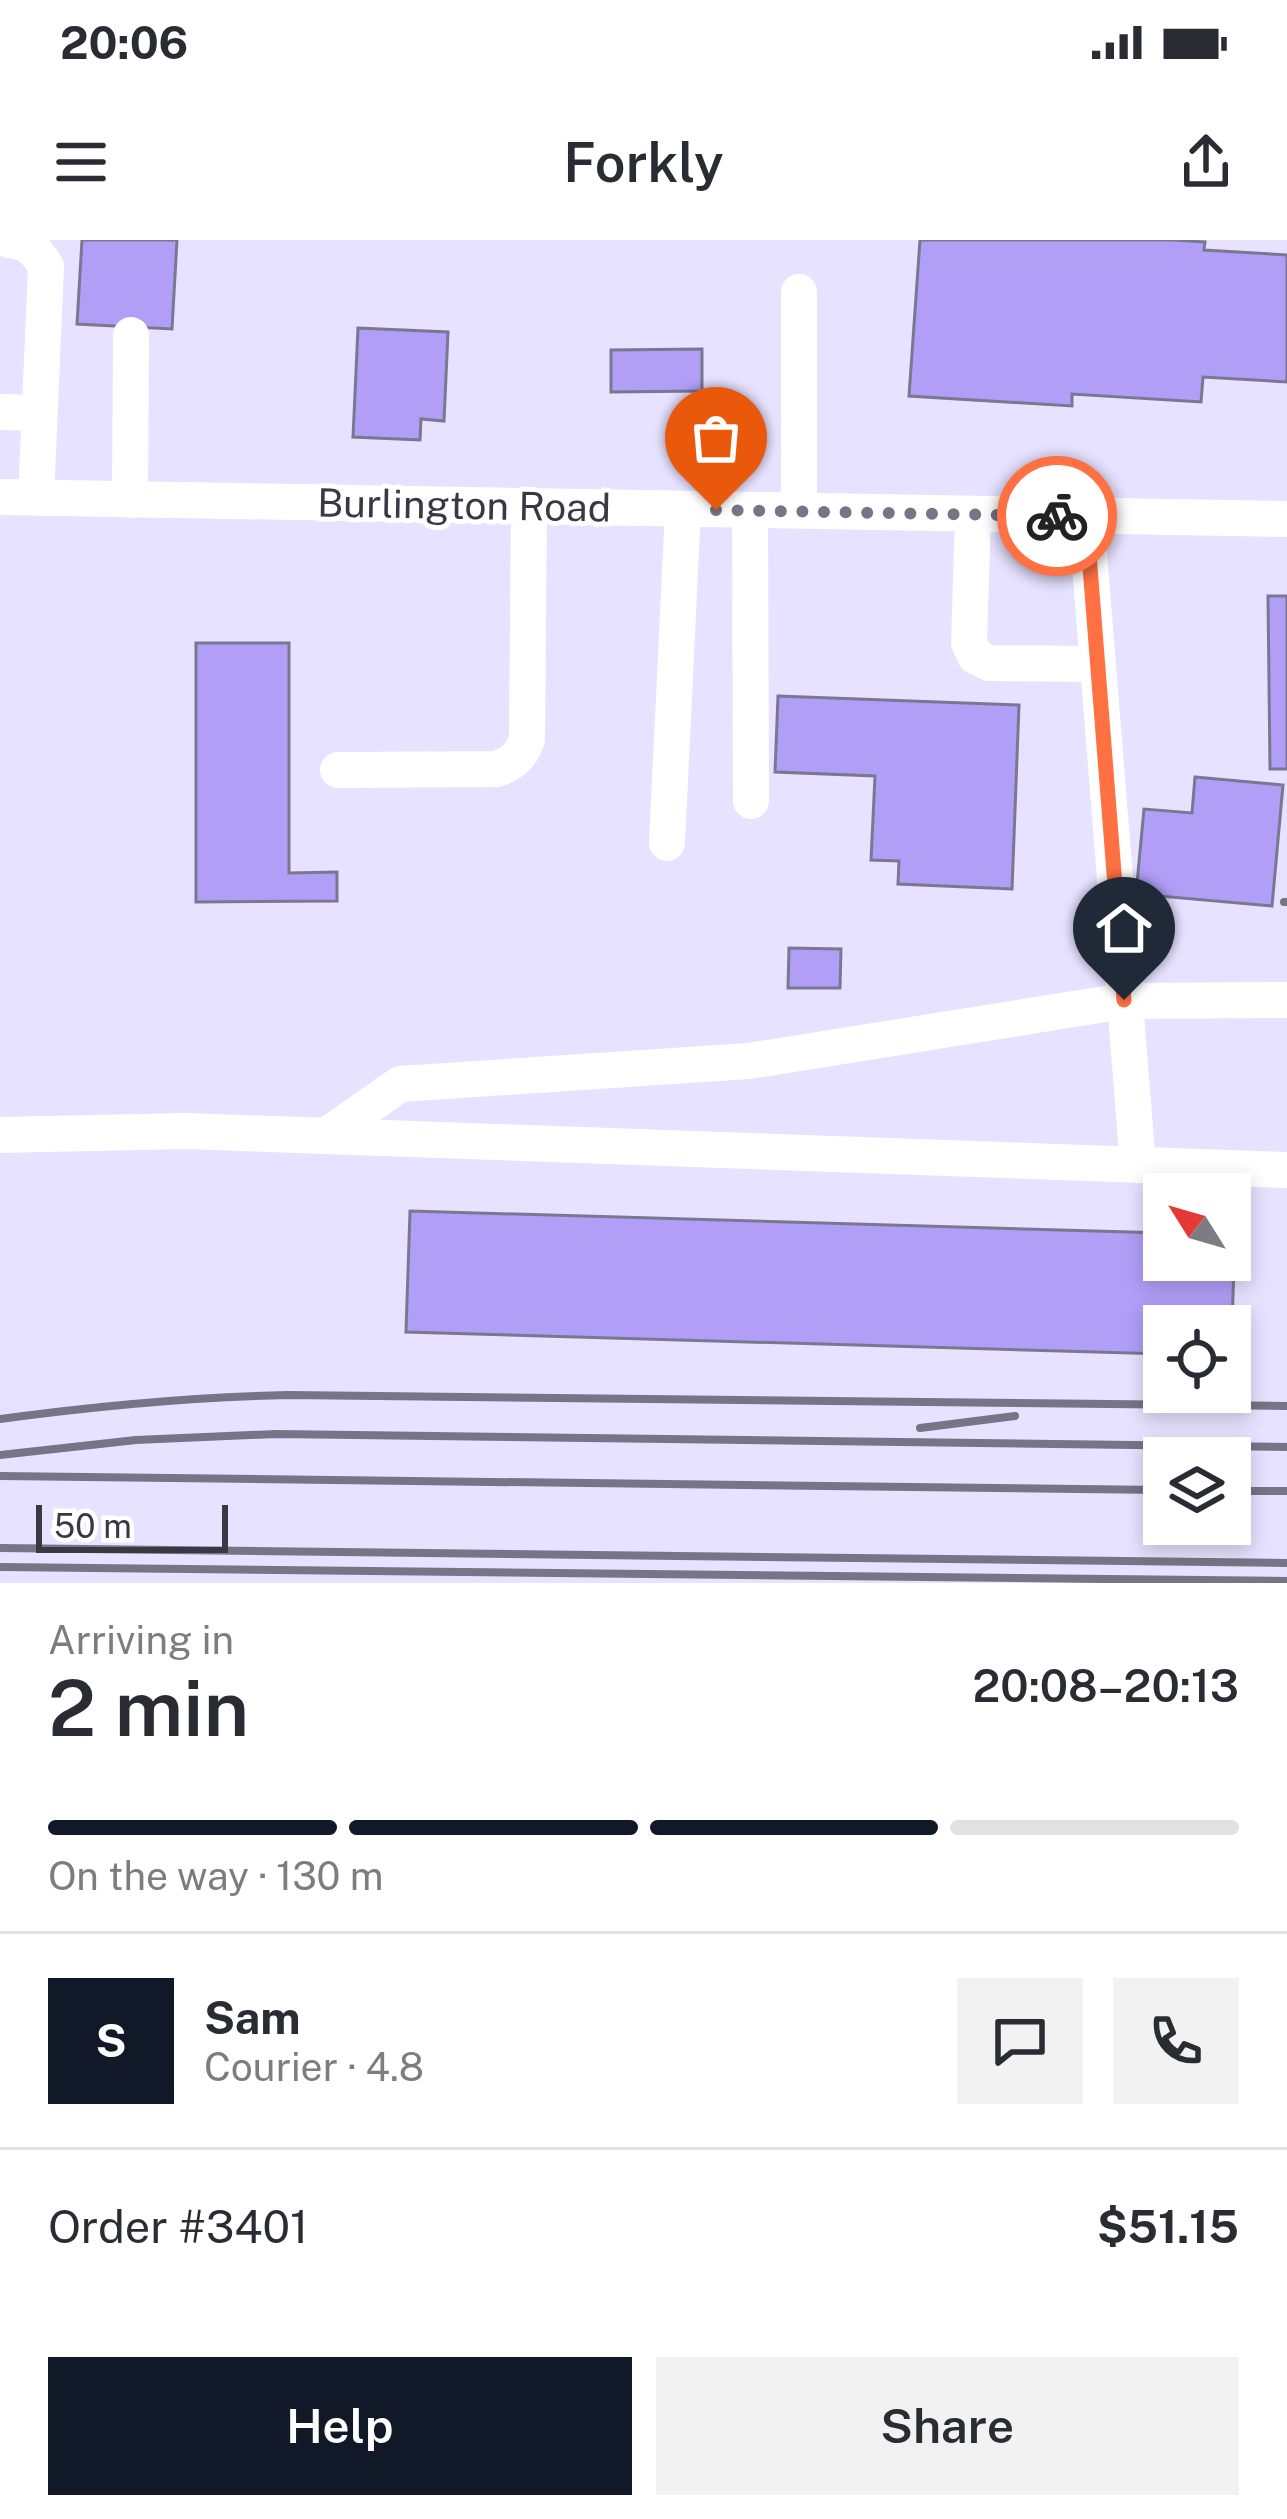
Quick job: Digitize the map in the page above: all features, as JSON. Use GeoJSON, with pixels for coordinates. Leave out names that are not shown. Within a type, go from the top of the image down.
{"type":"FeatureCollection","features":[{"type":"Feature","properties":{"kind":"street"},"geometry":{"type":"LineString","coordinates":[[9,240],[38,252],[46,267],[39,413],[18,498]]}},
{"type":"Feature","properties":{"kind":"street"},"geometry":{"type":"LineString","coordinates":[[799,511],[800,292]]}},
{"type":"Feature","properties":{"kind":"street"},"geometry":{"type":"LineString","coordinates":[[130,500],[131,335]]}},
{"type":"Feature","properties":{"kind":"street"},"geometry":{"type":"LineString","coordinates":[[0,412],[39,413]]}},
{"type":"Feature","properties":{"kind":"street","name":"Burlington Road"},"geometry":{"type":"LineString","coordinates":[[18,498],[1287,519]]}},
{"type":"Feature","properties":{"kind":"street"},"geometry":{"type":"LineString","coordinates":[[338,770],[497,769],[524,750],[529,506]]}},
{"type":"Feature","properties":{"kind":"street"},"geometry":{"type":"LineString","coordinates":[[667,843],[683,509]]}},
{"type":"Feature","properties":{"kind":"street"},"geometry":{"type":"LineString","coordinates":[[750,510],[751,801]]}},
{"type":"Feature","properties":{"kind":"street"},"geometry":{"type":"LineString","coordinates":[[973,514],[969,643],[975,656],[989,663],[1098,664]]}},
{"type":"Feature","properties":{"kind":"street"},"geometry":{"type":"LineString","coordinates":[[1086,516],[1138,1165]]}},
{"type":"Feature","properties":{"kind":"street"},"geometry":{"type":"LineString","coordinates":[[326,1136],[400,1084],[749,1061],[1124,1000],[1287,1000]]}},
{"type":"Feature","properties":{"kind":"street"},"geometry":{"type":"LineString","coordinates":[[0,1135],[187,1131],[1287,1170]]}},
{"type":"Feature","properties":{"kind":"building"},"geometry":{"type":"Polygon","coordinates":[[[82,240],[177,240],[172,329],[77,324],[82,240]]]}},
{"type":"Feature","properties":{"kind":"building"},"geometry":{"type":"Polygon","coordinates":[[[920,240],[1174,240],[1205,242],[1204,250],[1287,255],[1287,382],[1203,377],[1201,402],[1072,394],[1072,406],[909,396],[920,240]]]}},
{"type":"Feature","properties":{"kind":"building"},"geometry":{"type":"Polygon","coordinates":[[[358,328],[448,332],[444,421],[421,419],[420,440],[353,437],[358,328]]]}},
{"type":"Feature","properties":{"kind":"building"},"geometry":{"type":"Polygon","coordinates":[[[702,349],[702,391],[611,392],[611,350],[702,349]]]}},
{"type":"Feature","properties":{"kind":"building"},"geometry":{"type":"Polygon","coordinates":[[[1268,596],[1287,596],[1287,769],[1270,769],[1268,596]]]}},
{"type":"Feature","properties":{"kind":"building"},"geometry":{"type":"Polygon","coordinates":[[[196,643],[289,643],[289,873],[337,872],[337,901],[196,902],[196,643]]]}},
{"type":"Feature","properties":{"kind":"building"},"geometry":{"type":"Polygon","coordinates":[[[778,696],[1019,705],[1012,889],[898,884],[899,861],[871,860],[875,776],[775,772],[778,696]]]}},
{"type":"Feature","properties":{"kind":"building"},"geometry":{"type":"Polygon","coordinates":[[[1195,777],[1283,785],[1272,906],[1136,894],[1144,809],[1192,813],[1195,777]]]}},
{"type":"Feature","properties":{"kind":"building"},"geometry":{"type":"Polygon","coordinates":[[[789,948],[841,949],[840,988],[788,988],[789,948]]]}},
{"type":"Feature","properties":{"kind":"building"},"geometry":{"type":"Polygon","coordinates":[[[410,1211],[1143,1232],[1143,1281],[1233,1281],[1233,1305],[1143,1305],[1143,1353],[406,1332],[410,1211]]]}},
{"type":"Feature","properties":{"kind":"railway"},"geometry":{"type":"LineString","coordinates":[[0,1419],[144,1403],[288,1395],[1287,1406]]}},
{"type":"Feature","properties":{"kind":"railway"},"geometry":{"type":"LineString","coordinates":[[920,1428],[1015,1416]]}},
{"type":"Feature","properties":{"kind":"railway"},"geometry":{"type":"LineString","coordinates":[[0,1455],[136,1440],[276,1434],[1287,1447]]}},
{"type":"Feature","properties":{"kind":"railway"},"geometry":{"type":"LineString","coordinates":[[0,1476],[1143,1490]]}},
{"type":"Feature","properties":{"kind":"railway"},"geometry":{"type":"LineString","coordinates":[[1251,1491],[1287,1491]]}},
{"type":"Feature","properties":{"kind":"railway"},"geometry":{"type":"LineString","coordinates":[[0,1548],[1287,1563]]}},
{"type":"Feature","properties":{"kind":"railway"},"geometry":{"type":"LineString","coordinates":[[0,1567],[1287,1581]]}},
{"type":"Feature","properties":{"kind":"way so far"},"geometry":{"type":"LineString","coordinates":[[716,510],[1057,516]]}},
{"type":"Feature","properties":{"kind":"route"},"geometry":{"type":"LineString","coordinates":[[1057,516],[1086,516],[1124,1000]]}}]}
